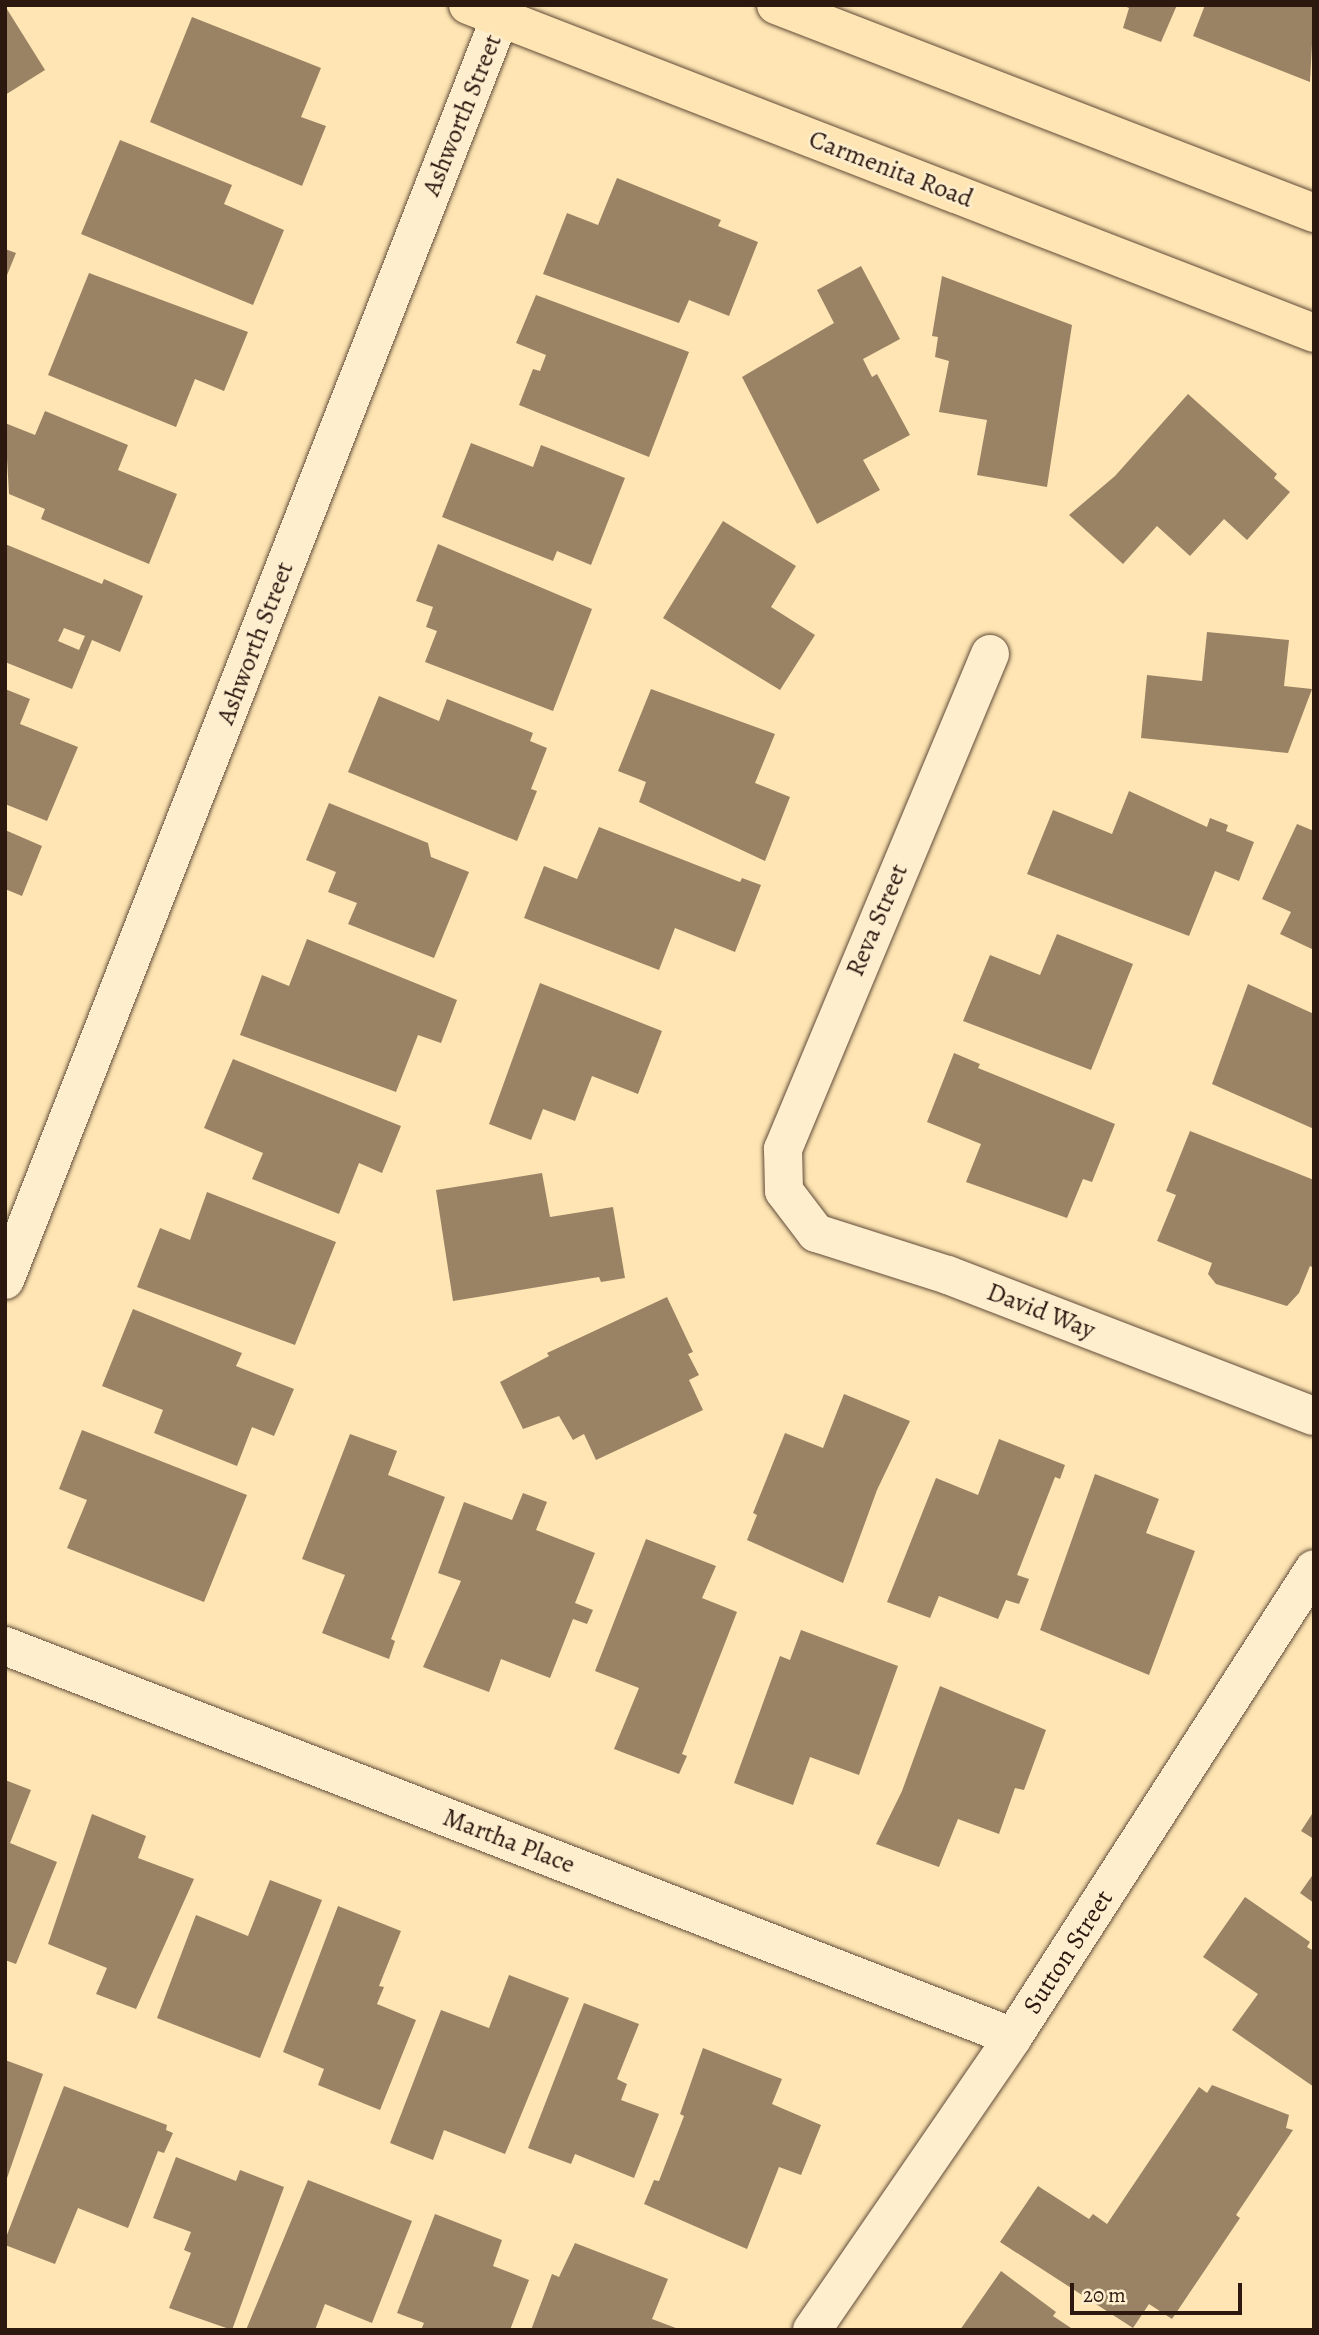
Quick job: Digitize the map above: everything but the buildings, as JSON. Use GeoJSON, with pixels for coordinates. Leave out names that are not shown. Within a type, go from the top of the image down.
{"type":"FeatureCollection","features":[{"type":"Feature","properties":{"kind":"main road"},"geometry":{"type":"LineString","coordinates":[[776,5],[1314,213]]}},
{"type":"Feature","properties":{"kind":"main road","name":"Carmenita Road"},"geometry":{"type":"LineString","coordinates":[[491,9],[1314,333]]}},
{"type":"Feature","properties":{"kind":"street","name":"Ashworth Street"},"geometry":{"type":"LineString","coordinates":[[5,1280],[491,9]]}},
{"type":"Feature","properties":{"kind":"street","name":"Reva Street"},"geometry":{"type":"LineString","coordinates":[[784,1191],[783,1149],[990,654]]}},
{"type":"Feature","properties":{"kind":"street","name":"David Way"},"geometry":{"type":"LineString","coordinates":[[784,1191],[816,1233],[948,1275],[1314,1416]]}},
{"type":"Feature","properties":{"kind":"street","name":"Sutton Street"},"geometry":{"type":"LineString","coordinates":[[812,2330],[1013,2037],[1314,1569]]}},
{"type":"Feature","properties":{"kind":"street","name":"Martha Place"},"geometry":{"type":"LineString","coordinates":[[5,1646],[1013,2037]]}}]}
